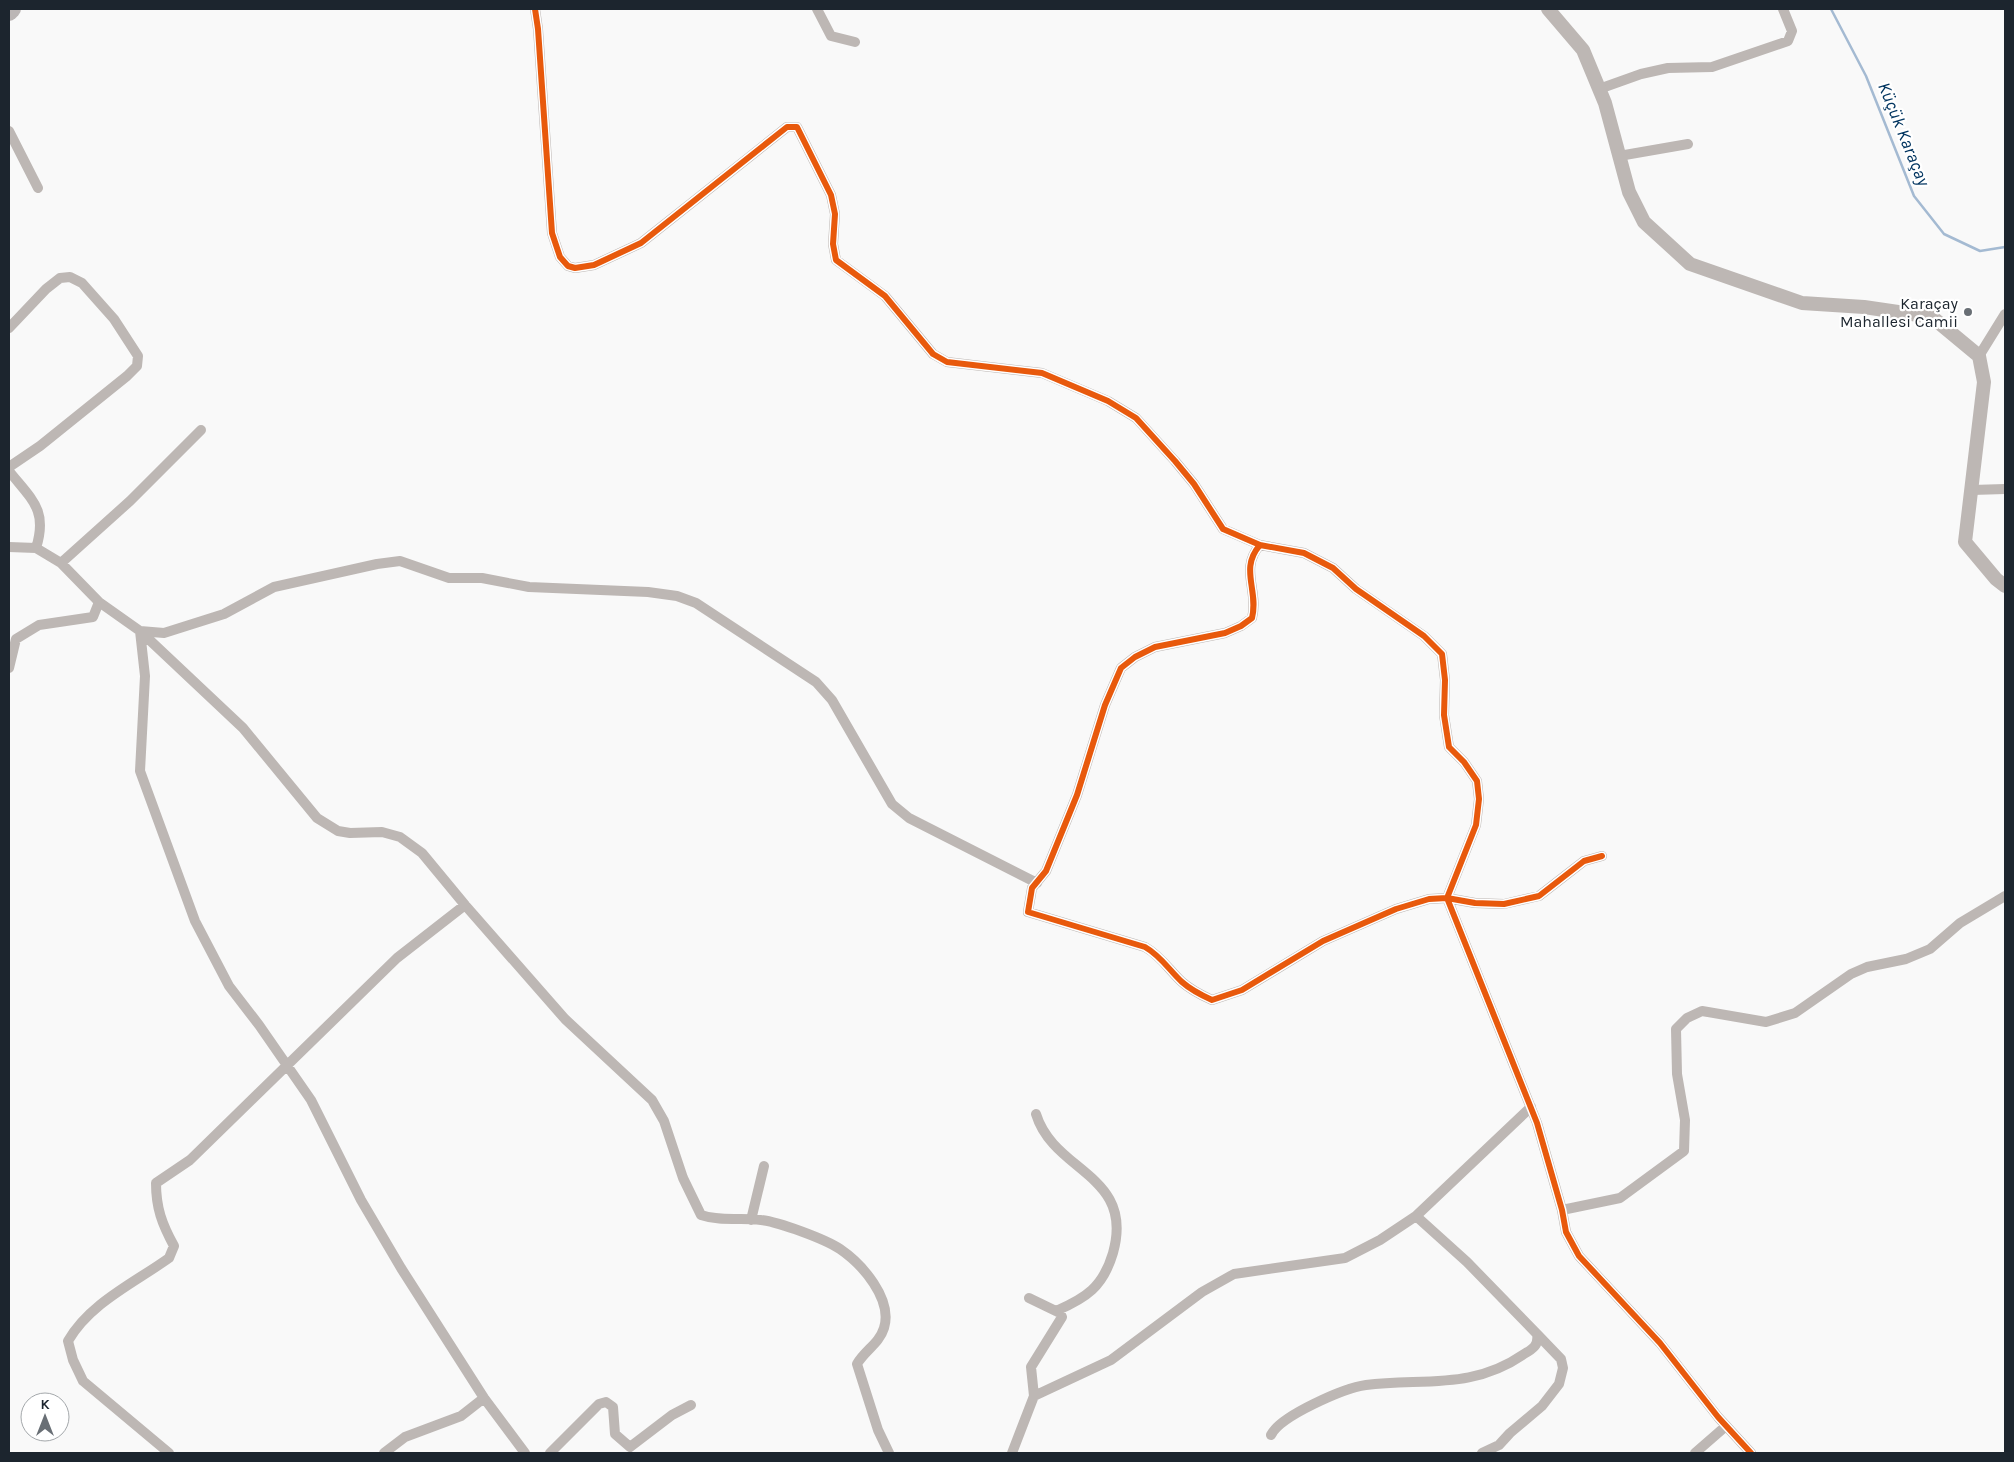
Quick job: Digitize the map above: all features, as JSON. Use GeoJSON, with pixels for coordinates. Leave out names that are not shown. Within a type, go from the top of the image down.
{"type":"FeatureCollection","features":[{"type":"Feature","properties":{"kind":"highway"},"geometry":{"type":"LineString","coordinates":[[9,12],[12,9]]}},
{"type":"Feature","properties":{"kind":"street"},"geometry":{"type":"LineString","coordinates":[[535,9],[539,39],[552,233],[560,257],[568,266],[575,268],[594,265],[641,243],[787,127],[798,127],[831,195],[835,214],[833,244],[836,260],[885,296],[933,354],[947,362],[1042,373],[1108,401],[1136,418],[1175,461],[1194,484],[1223,529],[1260,544],[1304,553],[1334,568],[1356,589],[1424,636],[1442,654],[1445,680],[1444,715],[1450,747],[1464,762],[1477,781],[1479,799],[1476,825],[1447,898],[1530,1108],[1562,1210],[1566,1232],[1579,1256],[1660,1343],[1726,1426],[1751,1453]]}},
{"type":"Feature","properties":{"kind":"street"},"geometry":{"type":"LineString","coordinates":[[817,9],[831,36],[855,42]]}},
{"type":"Feature","properties":{"kind":"street"},"geometry":{"type":"LineString","coordinates":[[1548,9],[1583,50],[1599,89],[1629,192],[1644,222],[1690,264],[1802,303],[1864,307],[1932,317],[1979,356],[1984,382],[1965,542],[1996,579],[2005,586]]}},
{"type":"Feature","properties":{"kind":"street"},"geometry":{"type":"LineString","coordinates":[[1599,89],[1668,68],[1712,67],[1788,42],[1792,31],[1782,9]]}},
{"type":"Feature","properties":{"kind":"street"},"geometry":{"type":"LineString","coordinates":[[9,131],[38,188]]}},
{"type":"Feature","properties":{"kind":"street"},"geometry":{"type":"LineString","coordinates":[[1619,156],[1688,144]]}},
{"type":"Feature","properties":{"kind":"street"},"geometry":{"type":"LineString","coordinates":[[9,328],[46,289],[60,278],[70,277],[82,283],[114,318],[138,356],[137,366],[127,376],[40,446],[9,467]]}},
{"type":"Feature","properties":{"kind":"street"},"geometry":{"type":"LineString","coordinates":[[1979,356],[2005,314]]}},
{"type":"Feature","properties":{"kind":"street"},"geometry":{"type":"LineString","coordinates":[[61,563],[130,502],[201,430]]}},
{"type":"Feature","properties":{"kind":"street"},"geometry":{"type":"LineString","coordinates":[[9,472],[38,510],[42,530],[36,548]]}},
{"type":"Feature","properties":{"kind":"street"},"geometry":{"type":"LineString","coordinates":[[1972,490],[2005,489]]}},
{"type":"Feature","properties":{"kind":"street"},"geometry":{"type":"LineString","coordinates":[[1260,544],[1251,555],[1249,568],[1256,604],[1252,618],[1241,626],[1225,633],[1156,647],[1135,657],[1121,668],[1105,705],[1077,795],[1046,871],[1032,888],[1028,912],[1145,947],[1155,952],[1182,982],[1197,994],[1212,1000],[1242,990],[1323,941],[1396,910],[1429,899],[1447,898],[1475,903],[1504,904],[1539,896],[1584,861],[1602,856]]}},
{"type":"Feature","properties":{"kind":"street"},"geometry":{"type":"LineString","coordinates":[[9,547],[36,548],[61,563],[99,602],[140,631],[243,728],[317,818],[338,830],[350,833],[382,832],[400,837],[422,853],[565,1019],[652,1100],[664,1122],[683,1178],[701,1215],[716,1220],[762,1220],[795,1230],[838,1248],[861,1268],[879,1294],[885,1307],[885,1327],[876,1344],[862,1356],[857,1364],[878,1430],[889,1453]]}},
{"type":"Feature","properties":{"kind":"street"},"geometry":{"type":"LineString","coordinates":[[140,631],[164,633],[215,616],[274,587],[376,564],[400,561],[449,578],[482,578],[528,588],[600,589],[677,596],[696,603],[816,682],[832,700],[892,804],[909,818],[1037,882]]}},
{"type":"Feature","properties":{"kind":"street"},"geometry":{"type":"LineString","coordinates":[[9,668],[16,639],[39,625],[93,617],[99,602]]}},
{"type":"Feature","properties":{"kind":"street"},"geometry":{"type":"LineString","coordinates":[[140,631],[144,676],[140,771],[195,921],[230,986],[288,1065],[311,1100],[361,1200],[400,1268],[484,1398],[525,1453]]}},
{"type":"Feature","properties":{"kind":"street"},"geometry":{"type":"LineString","coordinates":[[1562,1210],[1620,1198],[1684,1151],[1686,1120],[1677,1074],[1676,1029],[1687,1018],[1702,1011],[1766,1022],[1795,1012],[1851,974],[1867,966],[1906,959],[1930,949],[1960,923],[2005,896]]}},
{"type":"Feature","properties":{"kind":"street"},"geometry":{"type":"LineString","coordinates":[[169,1453],[83,1381],[73,1360],[68,1341],[78,1323],[108,1299],[169,1258],[174,1246],[156,1203],[156,1183],[190,1160],[397,958],[466,905]]}},
{"type":"Feature","properties":{"kind":"street"},"geometry":{"type":"LineString","coordinates":[[1034,1396],[1111,1360],[1202,1292],[1234,1274],[1345,1258],[1380,1240],[1416,1216],[1530,1108]]}},
{"type":"Feature","properties":{"kind":"street"},"geometry":{"type":"LineString","coordinates":[[1036,1114],[1039,1125],[1060,1151],[1108,1194],[1117,1228],[1117,1237],[1110,1264],[1098,1286],[1084,1298],[1056,1311]]}},
{"type":"Feature","properties":{"kind":"street"},"geometry":{"type":"LineString","coordinates":[[751,1220],[764,1166]]}},
{"type":"Feature","properties":{"kind":"street"},"geometry":{"type":"LineString","coordinates":[[1416,1216],[1467,1262],[1561,1359],[1563,1368],[1560,1384],[1542,1406],[1510,1433],[1499,1446],[1482,1453]]}},
{"type":"Feature","properties":{"kind":"street"},"geometry":{"type":"LineString","coordinates":[[1012,1453],[1034,1396],[1031,1367],[1062,1317],[1056,1311],[1029,1298]]}},
{"type":"Feature","properties":{"kind":"street"},"geometry":{"type":"LineString","coordinates":[[1271,1435],[1274,1428],[1296,1413],[1365,1385],[1449,1381],[1489,1372],[1510,1364],[1535,1347],[1538,1341],[1538,1334]]}},
{"type":"Feature","properties":{"kind":"street"},"geometry":{"type":"LineString","coordinates":[[384,1453],[405,1437],[460,1416],[484,1398]]}},
{"type":"Feature","properties":{"kind":"street"},"geometry":{"type":"LineString","coordinates":[[550,1453],[599,1404],[606,1402],[614,1407],[615,1434],[621,1442],[630,1447],[672,1415],[691,1405]]}},
{"type":"Feature","properties":{"kind":"street"},"geometry":{"type":"LineString","coordinates":[[1696,1453],[1726,1426]]}},
{"type":"Feature","properties":{"kind":"waterway","name":"Küçük Karaçay"},"geometry":{"type":"LineString","coordinates":[[1831,9],[1866,76],[1914,196],[1944,234],[1980,251],[2005,247]]}},
{"type":"Feature","properties":{"kind":"cycle path"},"geometry":{"type":"LineString","coordinates":[[535,9],[552,233],[560,257],[568,266],[575,268],[594,265],[641,243],[787,127],[797,127],[831,195],[835,214],[833,244],[836,260],[885,296],[933,354],[947,362],[1042,373],[1108,401],[1136,418],[1175,461],[1194,484],[1223,529],[1260,545],[1304,553],[1333,568],[1356,589],[1424,636],[1442,654],[1445,680],[1444,715],[1449,747],[1464,762],[1477,781],[1479,799],[1476,825],[1447,898],[1475,903],[1504,904],[1539,896],[1584,861],[1602,856]]}},
{"type":"Feature","properties":{"kind":"cycle path"},"geometry":{"type":"LineString","coordinates":[[1260,545],[1254,554],[1250,571],[1253,598],[1252,618],[1241,626],[1225,633],[1155,647],[1135,657],[1121,668],[1105,705],[1077,795],[1046,871],[1032,888],[1028,912],[1145,947],[1160,959],[1185,985],[1212,1000],[1242,990],[1323,941],[1396,909],[1429,899],[1447,898],[1537,1123],[1562,1210],[1566,1232],[1579,1256],[1660,1343],[1718,1417],[1751,1453]]}},
{"type":"Feature","properties":{"kind":"place","name":"Karaçay Mahallesi Camii"},"geometry":{"type":"Point","coordinates":[1968,312]}}]}
